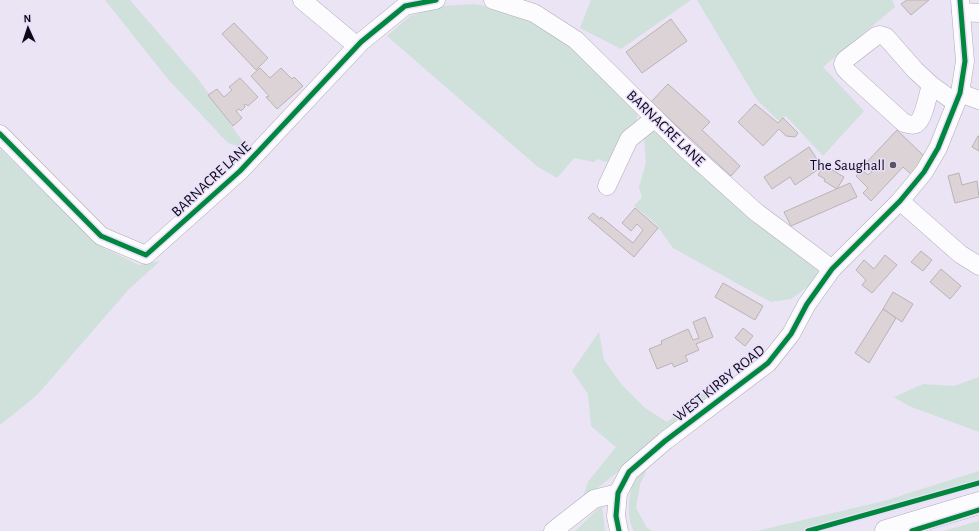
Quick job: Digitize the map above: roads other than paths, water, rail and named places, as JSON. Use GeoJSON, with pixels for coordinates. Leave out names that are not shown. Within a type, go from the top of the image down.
{"type":"FeatureCollection","features":[{"type":"Feature","properties":{"kind":"main road"},"geometry":{"type":"LineString","coordinates":[[886,531],[979,503]]}},
{"type":"Feature","properties":{"kind":"street"},"geometry":{"type":"LineString","coordinates":[[302,0],[357,46]]}},
{"type":"Feature","properties":{"kind":"street","name":"BARNACRE LANE"},"geometry":{"type":"LineString","coordinates":[[0,134],[102,236],[146,255],[240,171],[357,46],[405,6],[436,0]]}},
{"type":"Feature","properties":{"kind":"street","name":"BARNACRE LANE"},"geometry":{"type":"LineString","coordinates":[[493,0],[534,13],[576,40],[687,150],[756,212],[832,268]]}},
{"type":"Feature","properties":{"kind":"street"},"geometry":{"type":"LineString","coordinates":[[960,6],[979,12]]}},
{"type":"Feature","properties":{"kind":"street","name":"WEST KIRBY ROAD"},"geometry":{"type":"LineString","coordinates":[[619,531],[616,516],[618,493],[629,472],[665,441],[768,363],[791,334],[807,304],[832,268],[900,201],[924,172],[938,148],[958,98],[965,61],[960,6]]}},
{"type":"Feature","properties":{"kind":"street"},"geometry":{"type":"LineString","coordinates":[[931,85],[921,120],[915,125],[910,125],[904,123],[844,69],[843,64],[845,60],[876,36],[880,35],[886,38],[931,85],[958,98],[979,100]]}},
{"type":"Feature","properties":{"kind":"street"},"geometry":{"type":"LineString","coordinates":[[607,186],[629,139],[655,118]]}},
{"type":"Feature","properties":{"kind":"street"},"geometry":{"type":"LineString","coordinates":[[900,201],[960,254],[979,266]]}},
{"type":"Feature","properties":{"kind":"street"},"geometry":{"type":"LineString","coordinates":[[553,531],[594,499],[618,493]]}},
{"type":"Feature","properties":{"kind":"place","name":"The Saughall"},"geometry":{"type":"Point","coordinates":[893,165]}}]}
